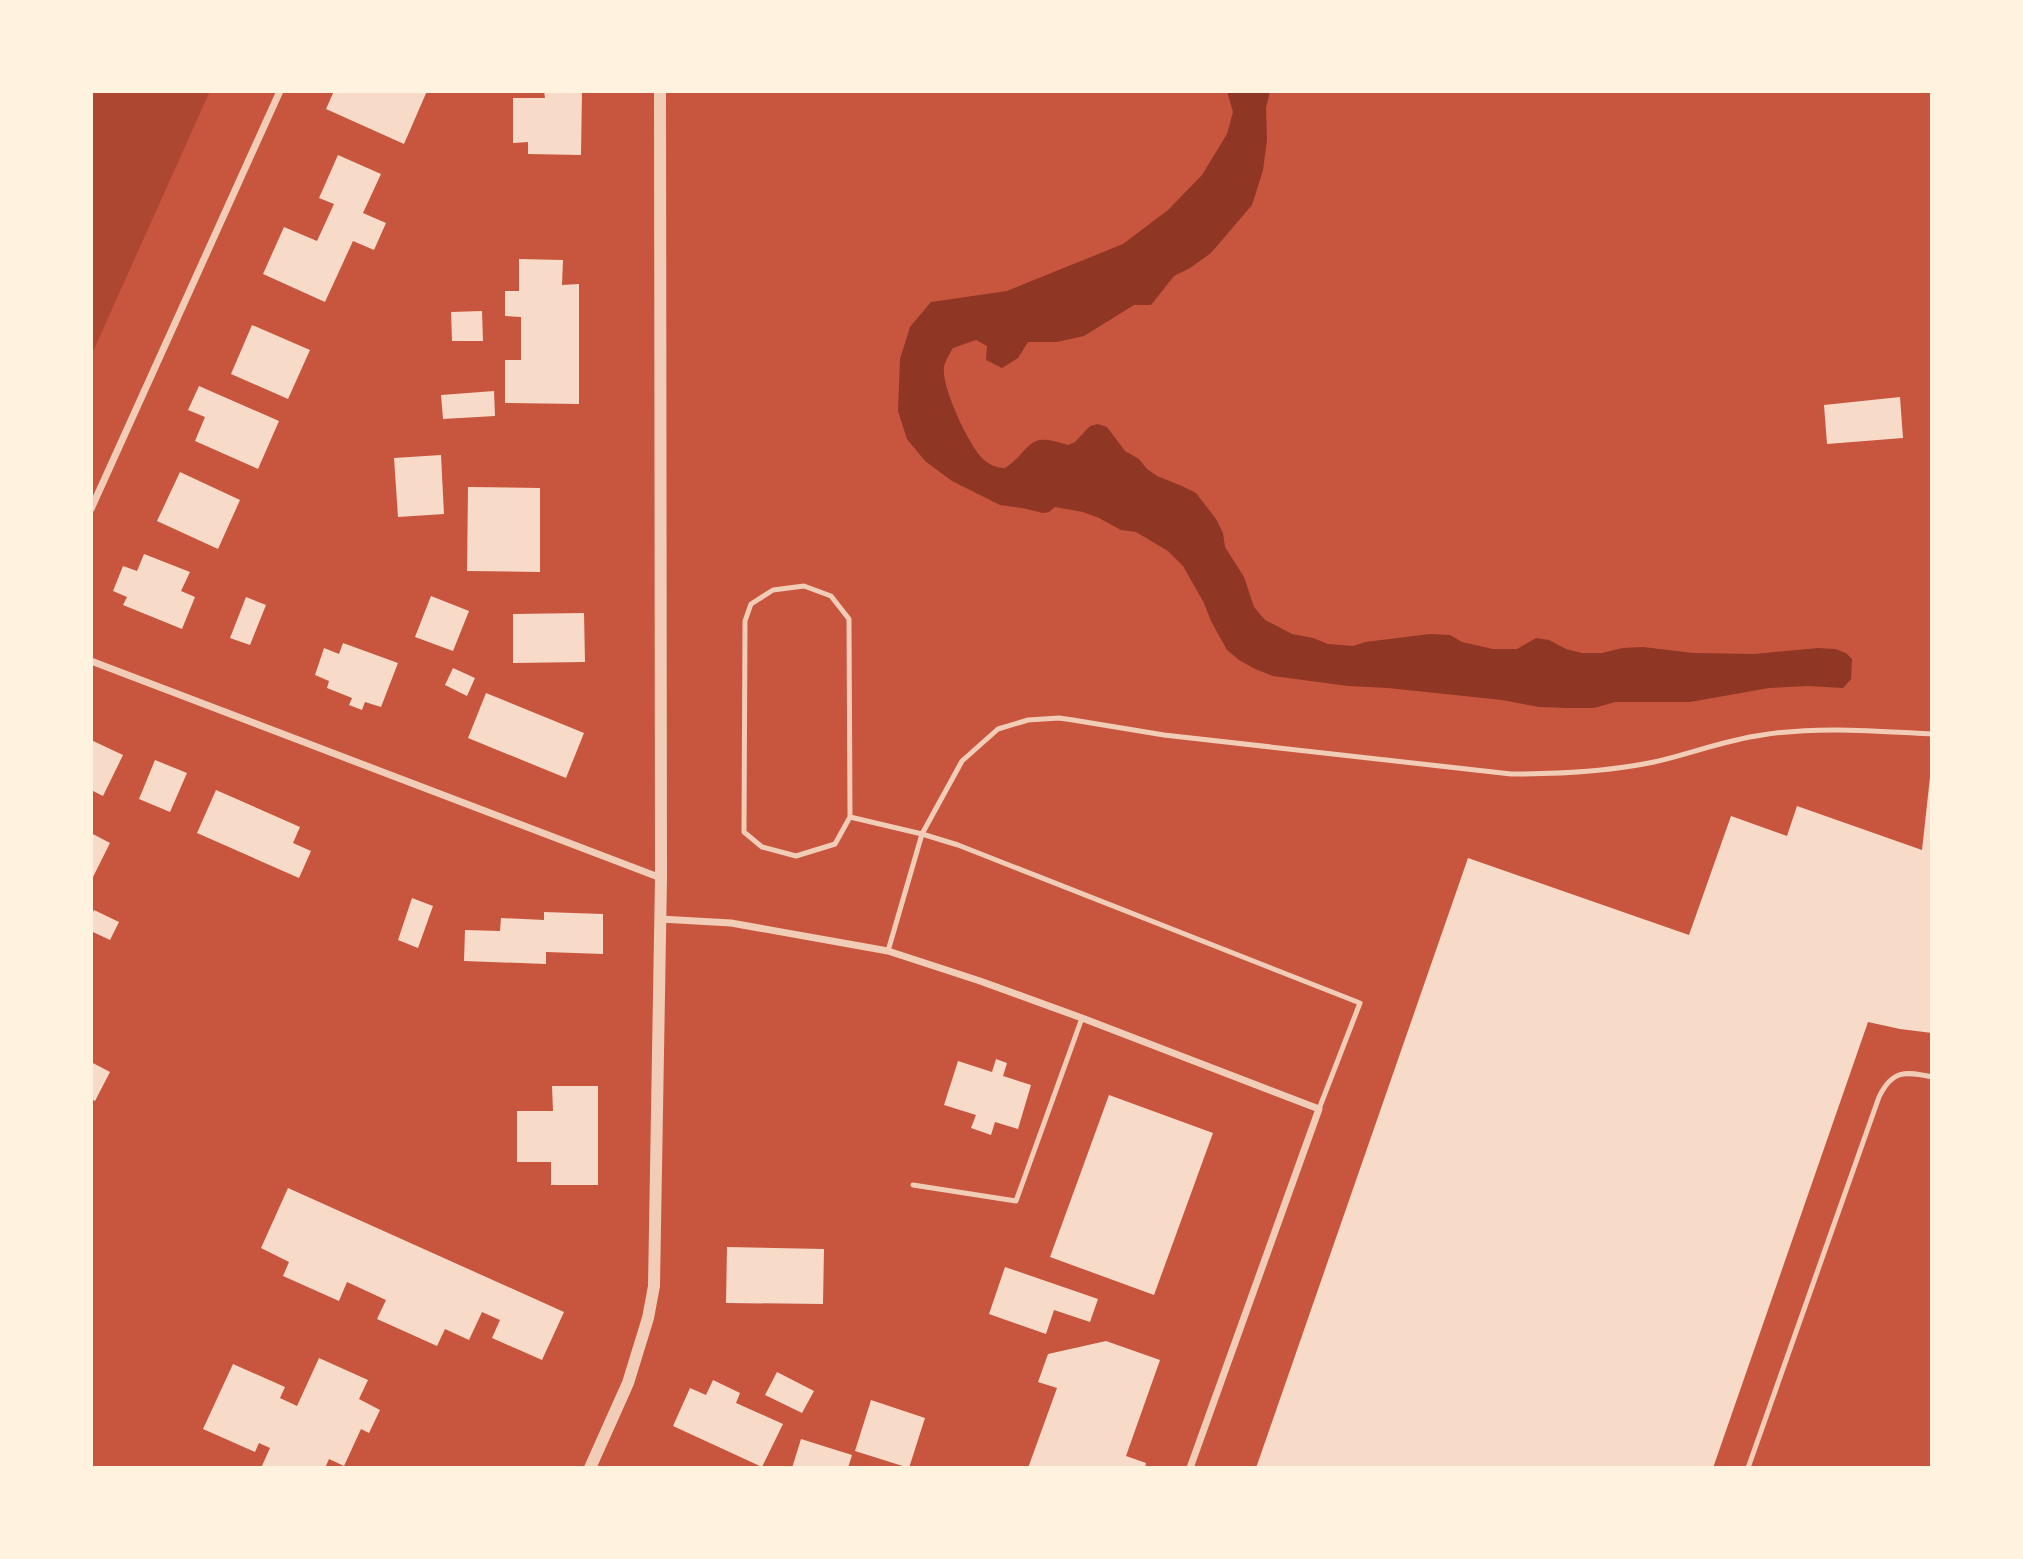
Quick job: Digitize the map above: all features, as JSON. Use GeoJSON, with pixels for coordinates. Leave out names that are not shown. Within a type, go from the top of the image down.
{"type":"FeatureCollection","features":[{"type":"Feature","properties":{"kind":"street"},"geometry":{"type":"LineString","coordinates":[[91,509],[280,91]]}},
{"type":"Feature","properties":{"kind":"street"},"geometry":{"type":"LineString","coordinates":[[590,1468],[628,1383],[646,1328],[654,1286],[661,878],[660,91]]}},
{"type":"Feature","properties":{"kind":"street"},"geometry":{"type":"LineString","coordinates":[[91,661],[661,878]]}},
{"type":"Feature","properties":{"kind":"street"},"geometry":{"type":"LineString","coordinates":[[660,919],[731,923],[888,951],[1082,1018],[1319,1110],[1190,1468]]}},
{"type":"Feature","properties":{"kind":"lane"},"geometry":{"type":"LineString","coordinates":[[804,586],[831,596],[849,619],[850,817],[835,844],[796,856],[762,847],[744,832],[745,621],[751,604],[773,590],[804,586]]}},
{"type":"Feature","properties":{"kind":"lane"},"geometry":{"type":"LineString","coordinates":[[888,951],[922,834],[962,761],[998,729],[1016,723],[1042,719],[1073,719],[1164,735],[1511,774],[1559,774],[1601,770],[1653,762],[1760,735],[1813,729],[1932,734]]}},
{"type":"Feature","properties":{"kind":"lane"},"geometry":{"type":"LineString","coordinates":[[850,817],[922,834],[979,853],[1360,1003],[1319,1110]]}},
{"type":"Feature","properties":{"kind":"lane"},"geometry":{"type":"LineString","coordinates":[[913,1185],[1016,1201],[1082,1018]]}},
{"type":"Feature","properties":{"kind":"lane"},"geometry":{"type":"LineString","coordinates":[[1748,1468],[1879,1097],[1891,1078],[1898,1074],[1932,1077]]}},
{"type":"Feature","properties":{"kind":"shaded area"},"geometry":{"type":"Polygon","coordinates":[[[91,91],[210,91],[91,356],[91,91]]]}},
{"type":"Feature","properties":{"kind":"shaded area"},"geometry":{"type":"Polygon","coordinates":[[[1227,91],[1270,91],[1266,108],[1267,140],[1263,170],[1252,205],[1211,253],[1174,276],[1151,305],[1134,305],[1084,336],[1057,342],[1028,342],[1018,358],[1002,368],[986,360],[987,346],[976,340],[953,348],[944,367],[947,387],[963,427],[986,462],[1005,468],[1032,443],[1044,440],[1068,445],[1075,442],[1090,426],[1098,424],[1107,427],[1125,451],[1139,459],[1147,469],[1196,493],[1216,519],[1223,533],[1225,547],[1244,577],[1254,607],[1265,620],[1292,634],[1328,644],[1353,646],[1365,642],[1430,634],[1450,635],[1462,642],[1493,649],[1517,649],[1536,638],[1549,640],[1566,649],[1582,653],[1643,647],[1693,653],[1754,654],[1835,649],[1846,653],[1852,659],[1851,679],[1843,688],[1769,688],[1690,702],[1615,702],[1594,708],[1567,708],[1273,676],[1239,660],[1227,650],[1183,566],[1168,551],[1136,532],[1121,530],[1083,512],[1055,507],[1043,513],[1000,505],[952,481],[925,461],[907,439],[898,411],[900,359],[910,327],[931,302],[1007,291],[1123,244],[1168,210],[1202,175],[1227,134],[1233,112],[1227,91]]]}},
{"type":"Feature","properties":{"kind":"building"},"geometry":{"type":"Polygon","coordinates":[[[334,91],[427,91],[404,144],[326,109],[334,91]]]}},
{"type":"Feature","properties":{"kind":"building"},"geometry":{"type":"Polygon","coordinates":[[[544,91],[582,91],[581,155],[528,154],[528,142],[513,143],[513,98],[545,98],[544,91]]]}},
{"type":"Feature","properties":{"kind":"building"},"geometry":{"type":"Polygon","coordinates":[[[338,155],[381,174],[363,213],[386,223],[374,250],[353,241],[325,302],[263,274],[284,227],[317,241],[334,204],[319,198],[338,155]]]}},
{"type":"Feature","properties":{"kind":"building"},"geometry":{"type":"Polygon","coordinates":[[[519,259],[563,260],[562,285],[579,284],[579,404],[505,403],[505,360],[521,360],[521,317],[505,316],[505,291],[519,291],[519,259]]]}},
{"type":"Feature","properties":{"kind":"building"},"geometry":{"type":"Polygon","coordinates":[[[482,311],[483,341],[452,341],[451,312],[482,311]]]}},
{"type":"Feature","properties":{"kind":"building"},"geometry":{"type":"Polygon","coordinates":[[[252,325],[310,350],[288,399],[231,374],[252,325]]]}},
{"type":"Feature","properties":{"kind":"building"},"geometry":{"type":"Polygon","coordinates":[[[199,386],[279,421],[258,469],[195,441],[205,417],[188,410],[199,386]]]}},
{"type":"Feature","properties":{"kind":"building"},"geometry":{"type":"Polygon","coordinates":[[[494,391],[495,416],[443,419],[441,395],[494,391]]]}},
{"type":"Feature","properties":{"kind":"building"},"geometry":{"type":"Polygon","coordinates":[[[1900,397],[1903,438],[1827,444],[1824,405],[1900,397]]]}},
{"type":"Feature","properties":{"kind":"building"},"geometry":{"type":"Polygon","coordinates":[[[441,455],[444,514],[398,517],[394,458],[441,455]]]}},
{"type":"Feature","properties":{"kind":"building"},"geometry":{"type":"Polygon","coordinates":[[[180,472],[240,500],[218,549],[157,521],[180,472]]]}},
{"type":"Feature","properties":{"kind":"building"},"geometry":{"type":"Polygon","coordinates":[[[468,487],[540,488],[540,572],[467,571],[468,487]]]}},
{"type":"Feature","properties":{"kind":"building"},"geometry":{"type":"Polygon","coordinates":[[[144,554],[190,572],[181,591],[195,597],[182,629],[123,605],[127,597],[113,591],[123,566],[137,571],[144,554]]]}},
{"type":"Feature","properties":{"kind":"building"},"geometry":{"type":"Polygon","coordinates":[[[431,596],[469,611],[453,651],[415,637],[431,596]]]}},
{"type":"Feature","properties":{"kind":"building"},"geometry":{"type":"Polygon","coordinates":[[[246,597],[266,605],[250,645],[230,638],[246,597]]]}},
{"type":"Feature","properties":{"kind":"building"},"geometry":{"type":"Polygon","coordinates":[[[584,613],[585,662],[513,663],[513,614],[584,613]]]}},
{"type":"Feature","properties":{"kind":"building"},"geometry":{"type":"Polygon","coordinates":[[[343,643],[398,663],[381,707],[365,702],[362,710],[349,705],[352,698],[327,688],[329,681],[315,675],[324,648],[339,654],[343,643]]]}},
{"type":"Feature","properties":{"kind":"building"},"geometry":{"type":"Polygon","coordinates":[[[453,668],[475,678],[467,696],[445,685],[453,668]]]}},
{"type":"Feature","properties":{"kind":"building"},"geometry":{"type":"Polygon","coordinates":[[[486,693],[584,733],[566,778],[468,738],[486,693]]]}},
{"type":"Feature","properties":{"kind":"building"},"geometry":{"type":"Polygon","coordinates":[[[91,740],[123,755],[103,796],[91,790],[91,740]]]}},
{"type":"Feature","properties":{"kind":"building"},"geometry":{"type":"Polygon","coordinates":[[[155,760],[187,773],[170,812],[139,799],[155,760]]]}},
{"type":"Feature","properties":{"kind":"building"},"geometry":{"type":"Polygon","coordinates":[[[1930,777],[1932,1033],[1868,1022],[1713,1468],[1256,1468],[1468,858],[1689,935],[1731,816],[1787,836],[1797,806],[1922,850],[1930,777]]]}},
{"type":"Feature","properties":{"kind":"building"},"geometry":{"type":"Polygon","coordinates":[[[216,790],[300,827],[293,843],[311,851],[299,878],[197,833],[216,790]]]}},
{"type":"Feature","properties":{"kind":"building"},"geometry":{"type":"Polygon","coordinates":[[[91,833],[110,843],[91,881],[91,833]]]}},
{"type":"Feature","properties":{"kind":"building"},"geometry":{"type":"Polygon","coordinates":[[[412,898],[433,906],[418,948],[398,940],[412,898]]]}},
{"type":"Feature","properties":{"kind":"building"},"geometry":{"type":"Polygon","coordinates":[[[94,910],[119,922],[110,940],[91,931],[91,916],[94,910]]]}},
{"type":"Feature","properties":{"kind":"building"},"geometry":{"type":"Polygon","coordinates":[[[544,912],[603,914],[603,954],[546,952],[546,964],[464,961],[465,930],[500,931],[501,918],[544,920],[544,912]]]}},
{"type":"Feature","properties":{"kind":"building"},"geometry":{"type":"Polygon","coordinates":[[[996,1059],[1007,1063],[1003,1076],[1031,1085],[1018,1129],[995,1122],[991,1135],[971,1128],[976,1115],[944,1105],[958,1061],[992,1072],[996,1059]]]}},
{"type":"Feature","properties":{"kind":"building"},"geometry":{"type":"Polygon","coordinates":[[[91,1062],[110,1072],[95,1101],[91,1099],[91,1062]]]}},
{"type":"Feature","properties":{"kind":"building"},"geometry":{"type":"Polygon","coordinates":[[[552,1086],[598,1086],[598,1185],[551,1185],[551,1162],[517,1162],[517,1111],[553,1111],[552,1086]]]}},
{"type":"Feature","properties":{"kind":"building"},"geometry":{"type":"Polygon","coordinates":[[[1109,1095],[1213,1133],[1154,1295],[1050,1257],[1109,1095]]]}},
{"type":"Feature","properties":{"kind":"building"},"geometry":{"type":"Polygon","coordinates":[[[288,1188],[564,1312],[542,1360],[492,1338],[500,1320],[482,1312],[469,1340],[445,1329],[437,1346],[377,1319],[386,1300],[347,1282],[339,1301],[283,1276],[289,1262],[261,1248],[288,1188]]]}},
{"type":"Feature","properties":{"kind":"building"},"geometry":{"type":"Polygon","coordinates":[[[727,1247],[824,1249],[823,1304],[726,1303],[727,1247]]]}},
{"type":"Feature","properties":{"kind":"building"},"geometry":{"type":"Polygon","coordinates":[[[1005,1267],[1098,1299],[1090,1322],[1054,1310],[1046,1334],[989,1314],[1005,1267]]]}},
{"type":"Feature","properties":{"kind":"building"},"geometry":{"type":"Polygon","coordinates":[[[1106,1341],[1160,1360],[1126,1456],[1146,1463],[1145,1468],[1028,1468],[1057,1388],[1038,1382],[1048,1354],[1106,1341]]]}},
{"type":"Feature","properties":{"kind":"building"},"geometry":{"type":"Polygon","coordinates":[[[319,1358],[368,1380],[359,1399],[380,1410],[369,1433],[361,1429],[344,1466],[329,1459],[325,1468],[261,1468],[270,1448],[259,1443],[255,1452],[203,1429],[233,1364],[285,1387],[280,1398],[297,1406],[319,1358]]]}},
{"type":"Feature","properties":{"kind":"building"},"geometry":{"type":"Polygon","coordinates":[[[777,1372],[814,1391],[802,1413],[765,1395],[777,1372]]]}},
{"type":"Feature","properties":{"kind":"building"},"geometry":{"type":"Polygon","coordinates":[[[713,1380],[740,1393],[736,1403],[783,1424],[762,1467],[673,1426],[690,1388],[706,1395],[713,1380]]]}},
{"type":"Feature","properties":{"kind":"building"},"geometry":{"type":"Polygon","coordinates":[[[871,1400],[925,1418],[909,1468],[855,1451],[871,1400]]]}},
{"type":"Feature","properties":{"kind":"building"},"geometry":{"type":"Polygon","coordinates":[[[801,1439],[852,1455],[848,1468],[792,1468],[801,1439]]]}}]}
